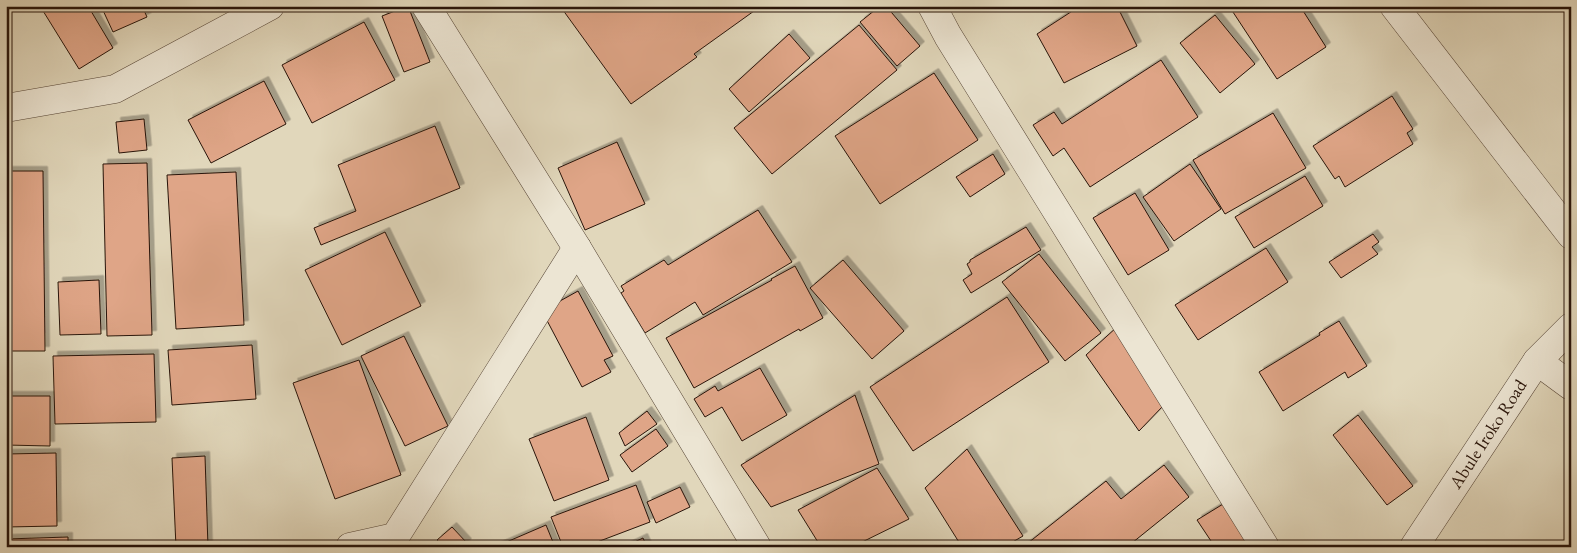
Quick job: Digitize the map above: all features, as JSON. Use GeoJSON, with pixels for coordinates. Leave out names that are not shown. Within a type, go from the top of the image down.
{"type":"FeatureCollection","features":[{"type":"Feature","properties":{"kind":"street"},"geometry":{"type":"LineString","coordinates":[[6,108],[115,89],[270,6]]}},
{"type":"Feature","properties":{"kind":"street"},"geometry":{"type":"LineString","coordinates":[[426,6],[577,248],[757,547]]}},
{"type":"Feature","properties":{"kind":"street"},"geometry":{"type":"LineString","coordinates":[[932,6],[948,36],[1265,547]]}},
{"type":"Feature","properties":{"kind":"street"},"geometry":{"type":"LineString","coordinates":[[1394,6],[1571,235]]}},
{"type":"Feature","properties":{"kind":"street"},"geometry":{"type":"LineString","coordinates":[[350,547],[396,537],[577,248]]}},
{"type":"Feature","properties":{"kind":"street","name":"Abule Iroko Road"},"geometry":{"type":"LineString","coordinates":[[1414,547],[1537,361],[1571,327]]}},
{"type":"Feature","properties":{"kind":"street"},"geometry":{"type":"LineString","coordinates":[[1537,361],[1571,386]]}},
{"type":"Feature","properties":{"kind":"building"},"geometry":{"type":"Polygon","coordinates":[[[40,6],[88,6],[113,48],[79,69],[40,6]]]}},
{"type":"Feature","properties":{"kind":"building"},"geometry":{"type":"Polygon","coordinates":[[[101,6],[142,6],[147,17],[113,32],[101,6]]]}},
{"type":"Feature","properties":{"kind":"building"},"geometry":{"type":"Polygon","coordinates":[[[408,6],[430,62],[404,72],[382,16],[408,6]]]}},
{"type":"Feature","properties":{"kind":"building"},"geometry":{"type":"Polygon","coordinates":[[[560,6],[761,6],[694,54],[697,57],[631,104],[560,6]]]}},
{"type":"Feature","properties":{"kind":"building"},"geometry":{"type":"Polygon","coordinates":[[[880,6],[886,6],[920,46],[897,66],[860,22],[880,6]]]}},
{"type":"Feature","properties":{"kind":"building"},"geometry":{"type":"Polygon","coordinates":[[[1080,6],[1117,6],[1137,46],[1064,83],[1037,34],[1080,6]]]}},
{"type":"Feature","properties":{"kind":"building"},"geometry":{"type":"Polygon","coordinates":[[[1229,6],[1300,6],[1326,47],[1277,79],[1229,6]]]}},
{"type":"Feature","properties":{"kind":"building"},"geometry":{"type":"Polygon","coordinates":[[[1215,15],[1255,64],[1220,93],[1180,43],[1215,15]]]}},
{"type":"Feature","properties":{"kind":"building"},"geometry":{"type":"Polygon","coordinates":[[[364,22],[395,80],[312,123],[282,65],[364,22]]]}},
{"type":"Feature","properties":{"kind":"building"},"geometry":{"type":"Polygon","coordinates":[[[859,25],[897,70],[772,174],[734,128],[859,25]]]}},
{"type":"Feature","properties":{"kind":"building"},"geometry":{"type":"Polygon","coordinates":[[[789,34],[810,58],[749,112],[729,89],[789,34]]]}},
{"type":"Feature","properties":{"kind":"building"},"geometry":{"type":"Polygon","coordinates":[[[1161,60],[1198,117],[1090,187],[1064,148],[1053,156],[1033,125],[1054,112],[1062,124],[1161,60]]]}},
{"type":"Feature","properties":{"kind":"building"},"geometry":{"type":"Polygon","coordinates":[[[934,73],[978,140],[880,204],[835,136],[934,73]]]}},
{"type":"Feature","properties":{"kind":"building"},"geometry":{"type":"Polygon","coordinates":[[[264,81],[286,124],[211,163],[188,120],[264,81]]]}},
{"type":"Feature","properties":{"kind":"building"},"geometry":{"type":"Polygon","coordinates":[[[1392,96],[1413,129],[1407,133],[1413,144],[1345,187],[1339,176],[1335,179],[1313,146],[1392,96]]]}},
{"type":"Feature","properties":{"kind":"building"},"geometry":{"type":"Polygon","coordinates":[[[1273,113],[1306,168],[1225,214],[1193,160],[1273,113]]]}},
{"type":"Feature","properties":{"kind":"building"},"geometry":{"type":"Polygon","coordinates":[[[144,119],[147,150],[119,153],[116,122],[144,119]]]}},
{"type":"Feature","properties":{"kind":"building"},"geometry":{"type":"Polygon","coordinates":[[[435,126],[460,188],[321,245],[314,228],[356,211],[338,165],[435,126]]]}},
{"type":"Feature","properties":{"kind":"building"},"geometry":{"type":"Polygon","coordinates":[[[617,142],[645,204],[585,230],[558,168],[617,142]]]}},
{"type":"Feature","properties":{"kind":"building"},"geometry":{"type":"Polygon","coordinates":[[[993,154],[1005,174],[970,197],[956,177],[993,154]]]}},
{"type":"Feature","properties":{"kind":"building"},"geometry":{"type":"Polygon","coordinates":[[[147,163],[152,335],[107,336],[103,164],[147,163]]]}},
{"type":"Feature","properties":{"kind":"building"},"geometry":{"type":"Polygon","coordinates":[[[1190,164],[1221,209],[1174,241],[1143,197],[1190,164]]]}},
{"type":"Feature","properties":{"kind":"building"},"geometry":{"type":"Polygon","coordinates":[[[6,171],[43,171],[45,351],[6,351],[6,171]]]}},
{"type":"Feature","properties":{"kind":"building"},"geometry":{"type":"Polygon","coordinates":[[[236,172],[244,325],[176,329],[167,175],[236,172]]]}},
{"type":"Feature","properties":{"kind":"building"},"geometry":{"type":"Polygon","coordinates":[[[1305,176],[1323,206],[1254,248],[1235,217],[1305,176]]]}},
{"type":"Feature","properties":{"kind":"building"},"geometry":{"type":"Polygon","coordinates":[[[1135,193],[1169,250],[1128,275],[1093,218],[1135,193]]]}},
{"type":"Feature","properties":{"kind":"building"},"geometry":{"type":"Polygon","coordinates":[[[758,210],[792,262],[703,315],[695,302],[645,333],[621,293],[624,291],[621,286],[664,260],[668,265],[758,210]]]}},
{"type":"Feature","properties":{"kind":"building"},"geometry":{"type":"Polygon","coordinates":[[[1026,227],[1041,250],[971,293],[963,280],[972,274],[967,264],[970,260],[1026,227]]]}},
{"type":"Feature","properties":{"kind":"building"},"geometry":{"type":"Polygon","coordinates":[[[385,232],[421,306],[342,345],[305,270],[385,232]]]}},
{"type":"Feature","properties":{"kind":"building"},"geometry":{"type":"Polygon","coordinates":[[[1373,234],[1379,242],[1372,247],[1378,254],[1341,278],[1329,262],[1373,234]]]}},
{"type":"Feature","properties":{"kind":"building"},"geometry":{"type":"Polygon","coordinates":[[[1266,248],[1288,282],[1198,340],[1175,305],[1266,248]]]}},
{"type":"Feature","properties":{"kind":"building"},"geometry":{"type":"Polygon","coordinates":[[[1039,254],[1101,333],[1065,361],[1002,282],[1039,254]]]}},
{"type":"Feature","properties":{"kind":"building"},"geometry":{"type":"Polygon","coordinates":[[[843,260],[904,331],[872,359],[810,288],[843,260]]]}},
{"type":"Feature","properties":{"kind":"building"},"geometry":{"type":"Polygon","coordinates":[[[795,266],[823,318],[800,331],[799,329],[694,388],[666,338],[795,266]]]}},
{"type":"Feature","properties":{"kind":"building"},"geometry":{"type":"Polygon","coordinates":[[[99,280],[101,334],[60,335],[58,282],[99,280]]]}},
{"type":"Feature","properties":{"kind":"building"},"geometry":{"type":"Polygon","coordinates":[[[578,291],[613,356],[604,360],[611,372],[582,387],[542,311],[578,291]]]}},
{"type":"Feature","properties":{"kind":"building"},"geometry":{"type":"Polygon","coordinates":[[[1007,297],[1049,362],[913,451],[870,387],[1007,297]]]}},
{"type":"Feature","properties":{"kind":"building"},"geometry":{"type":"Polygon","coordinates":[[[1339,321],[1367,366],[1348,378],[1345,372],[1283,411],[1259,372],[1320,335],[1319,333],[1339,321]]]}},
{"type":"Feature","properties":{"kind":"building"},"geometry":{"type":"Polygon","coordinates":[[[1117,327],[1164,405],[1139,431],[1086,355],[1117,327]]]}},
{"type":"Feature","properties":{"kind":"building"},"geometry":{"type":"Polygon","coordinates":[[[404,336],[448,426],[405,446],[361,356],[404,336]]]}},
{"type":"Feature","properties":{"kind":"building"},"geometry":{"type":"Polygon","coordinates":[[[252,345],[256,399],[172,405],[168,350],[252,345]]]}},
{"type":"Feature","properties":{"kind":"building"},"geometry":{"type":"Polygon","coordinates":[[[154,354],[156,422],[55,424],[53,356],[154,354]]]}},
{"type":"Feature","properties":{"kind":"building"},"geometry":{"type":"Polygon","coordinates":[[[359,360],[401,475],[335,499],[293,383],[359,360]]]}},
{"type":"Feature","properties":{"kind":"building"},"geometry":{"type":"Polygon","coordinates":[[[760,368],[787,415],[742,441],[722,407],[705,417],[694,399],[715,386],[718,391],[760,368]]]}},
{"type":"Feature","properties":{"kind":"building"},"geometry":{"type":"Polygon","coordinates":[[[855,395],[879,464],[771,507],[741,465],[855,395]]]}},
{"type":"Feature","properties":{"kind":"building"},"geometry":{"type":"Polygon","coordinates":[[[6,396],[50,396],[50,446],[6,445],[6,396]]]}},
{"type":"Feature","properties":{"kind":"building"},"geometry":{"type":"Polygon","coordinates":[[[647,411],[657,424],[625,446],[619,433],[647,411]]]}},
{"type":"Feature","properties":{"kind":"building"},"geometry":{"type":"Polygon","coordinates":[[[1358,415],[1413,486],[1387,505],[1333,435],[1358,415]]]}},
{"type":"Feature","properties":{"kind":"building"},"geometry":{"type":"Polygon","coordinates":[[[586,417],[609,480],[554,501],[529,439],[586,417]]]}},
{"type":"Feature","properties":{"kind":"building"},"geometry":{"type":"Polygon","coordinates":[[[656,429],[668,446],[632,472],[620,455],[656,429]]]}},
{"type":"Feature","properties":{"kind":"building"},"geometry":{"type":"Polygon","coordinates":[[[967,449],[1023,536],[1004,547],[962,547],[925,488],[967,449]]]}},
{"type":"Feature","properties":{"kind":"building"},"geometry":{"type":"Polygon","coordinates":[[[56,453],[57,526],[6,527],[6,454],[56,453]]]}},
{"type":"Feature","properties":{"kind":"building"},"geometry":{"type":"Polygon","coordinates":[[[205,456],[208,547],[176,547],[172,458],[205,456]]]}},
{"type":"Feature","properties":{"kind":"building"},"geometry":{"type":"Polygon","coordinates":[[[1164,465],[1189,497],[1127,547],[1023,547],[1106,481],[1121,499],[1164,465]]]}},
{"type":"Feature","properties":{"kind":"building"},"geometry":{"type":"Polygon","coordinates":[[[877,468],[909,519],[852,547],[821,547],[798,510],[877,468]]]}},
{"type":"Feature","properties":{"kind":"building"},"geometry":{"type":"Polygon","coordinates":[[[636,485],[650,522],[584,547],[563,547],[551,517],[636,485]]]}},
{"type":"Feature","properties":{"kind":"building"},"geometry":{"type":"Polygon","coordinates":[[[680,487],[690,507],[656,523],[647,502],[680,487]]]}},
{"type":"Feature","properties":{"kind":"building"},"geometry":{"type":"Polygon","coordinates":[[[1228,501],[1255,547],[1215,547],[1197,520],[1228,501]]]}},
{"type":"Feature","properties":{"kind":"building"},"geometry":{"type":"Polygon","coordinates":[[[546,525],[555,547],[495,547],[546,525]]]}},
{"type":"Feature","properties":{"kind":"building"},"geometry":{"type":"Polygon","coordinates":[[[452,527],[467,543],[462,547],[444,547],[437,540],[452,527]]]}},
{"type":"Feature","properties":{"kind":"building"},"geometry":{"type":"Polygon","coordinates":[[[68,537],[68,547],[6,547],[6,539],[68,537]]]}},
{"type":"Feature","properties":{"kind":"building"},"geometry":{"type":"Polygon","coordinates":[[[643,538],[647,547],[624,547],[643,538]]]}}]}
